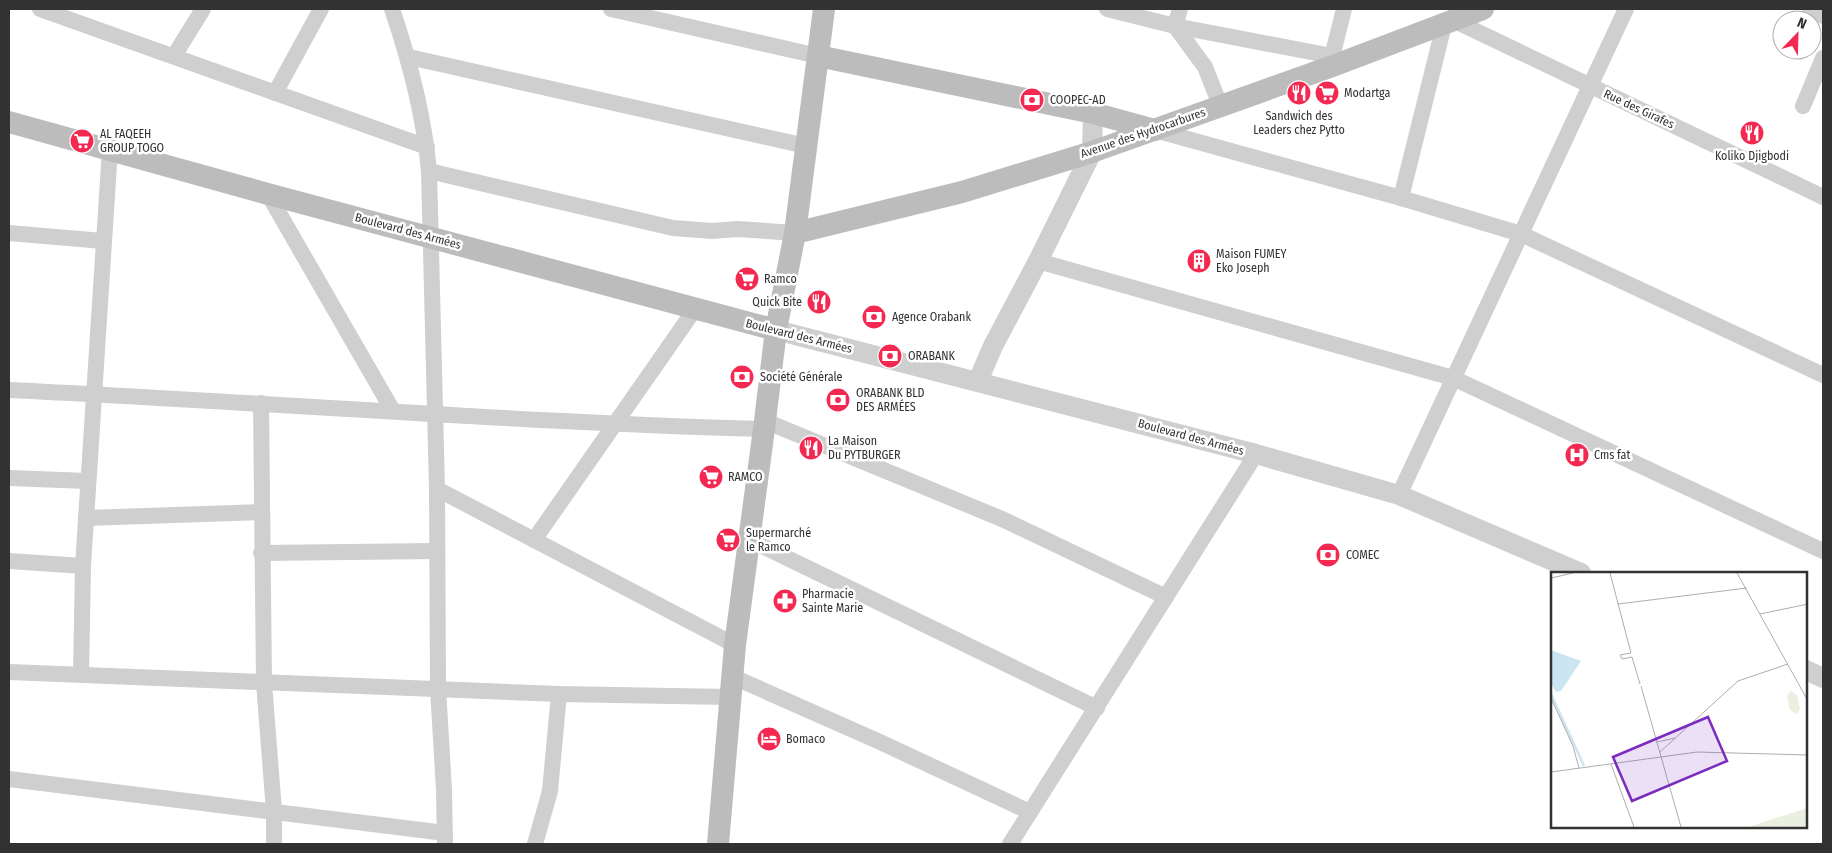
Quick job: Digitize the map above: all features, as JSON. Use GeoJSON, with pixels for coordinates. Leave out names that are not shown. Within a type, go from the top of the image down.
{"type":"FeatureCollection","features":[{"type":"Feature","properties":{"kind":"main road"},"geometry":{"type":"LineString","coordinates":[[718,844],[735,645],[776,330],[796,233],[824,9]]}},
{"type":"Feature","properties":{"kind":"main road","name":"Avenue des Hydrocarbures"},"geometry":{"type":"LineString","coordinates":[[796,233],[962,192],[1092,152],[1220,106],[1331,61],[1449,23],[1483,9]]}},
{"type":"Feature","properties":{"kind":"main road"},"geometry":{"type":"LineString","coordinates":[[818,56],[1093,114],[1155,130]]}},
{"type":"Feature","properties":{"kind":"main road","name":"Boulevard des Armées"},"geometry":{"type":"LineString","coordinates":[[9,122],[268,194],[776,330]]}},
{"type":"Feature","properties":{"kind":"street"},"geometry":{"type":"LineString","coordinates":[[40,9],[68,13],[174,56],[427,147]]}},
{"type":"Feature","properties":{"kind":"street"},"geometry":{"type":"LineString","coordinates":[[174,56],[203,9]]}},
{"type":"Feature","properties":{"kind":"street"},"geometry":{"type":"LineString","coordinates":[[275,93],[321,9]]}},
{"type":"Feature","properties":{"kind":"street"},"geometry":{"type":"LineString","coordinates":[[9,779],[274,811],[445,839],[444,780],[438,688],[437,489],[429,171],[427,147],[408,57],[392,9]]}},
{"type":"Feature","properties":{"kind":"street"},"geometry":{"type":"LineString","coordinates":[[611,9],[818,56]]}},
{"type":"Feature","properties":{"kind":"street"},"geometry":{"type":"LineString","coordinates":[[1107,9],[1331,61],[1344,9]]}},
{"type":"Feature","properties":{"kind":"street"},"geometry":{"type":"LineString","coordinates":[[1180,9],[1176,26],[1205,67],[1220,106]]}},
{"type":"Feature","properties":{"kind":"street"},"geometry":{"type":"LineString","coordinates":[[1400,495],[1626,9]]}},
{"type":"Feature","properties":{"kind":"street"},"geometry":{"type":"LineString","coordinates":[[1810,9],[1823,16]]}},
{"type":"Feature","properties":{"kind":"street"},"geometry":{"type":"LineString","coordinates":[[1401,198],[1449,23]]}},
{"type":"Feature","properties":{"kind":"street","name":"Rue des Girafes"},"geometry":{"type":"LineString","coordinates":[[1449,23],[1590,86],[1823,197]]}},
{"type":"Feature","properties":{"kind":"street"},"geometry":{"type":"LineString","coordinates":[[408,57],[806,146]]}},
{"type":"Feature","properties":{"kind":"street"},"geometry":{"type":"LineString","coordinates":[[1803,106],[1823,58]]}},
{"type":"Feature","properties":{"kind":"street"},"geometry":{"type":"LineString","coordinates":[[978,381],[993,346],[1092,152],[1093,114]]}},
{"type":"Feature","properties":{"kind":"street"},"geometry":{"type":"LineString","coordinates":[[1155,130],[1401,198],[1521,234],[1823,375]]}},
{"type":"Feature","properties":{"kind":"street"},"geometry":{"type":"LineString","coordinates":[[81,674],[83,566],[110,149]]}},
{"type":"Feature","properties":{"kind":"street"},"geometry":{"type":"LineString","coordinates":[[429,171],[674,228],[712,231],[738,229],[796,233]]}},
{"type":"Feature","properties":{"kind":"street"},"geometry":{"type":"LineString","coordinates":[[268,194],[393,410]]}},
{"type":"Feature","properties":{"kind":"street"},"geometry":{"type":"LineString","coordinates":[[9,233],[103,241]]}},
{"type":"Feature","properties":{"kind":"street"},"geometry":{"type":"LineString","coordinates":[[1038,261],[1453,378],[1823,550]]}},
{"type":"Feature","properties":{"kind":"street"},"geometry":{"type":"LineString","coordinates":[[534,540],[694,309]]}},
{"type":"Feature","properties":{"kind":"street","name":"Boulevard des Armées"},"geometry":{"type":"LineString","coordinates":[[776,330],[1256,454],[1400,495],[1579,572]]}},
{"type":"Feature","properties":{"kind":"street"},"geometry":{"type":"LineString","coordinates":[[9,390],[393,410],[614,424],[764,425],[1020,526],[1166,597]]}},
{"type":"Feature","properties":{"kind":"street"},"geometry":{"type":"LineString","coordinates":[[261,403],[264,683],[274,811],[274,844]]}},
{"type":"Feature","properties":{"kind":"street"},"geometry":{"type":"LineString","coordinates":[[1010,844],[1256,454]]}},
{"type":"Feature","properties":{"kind":"street"},"geometry":{"type":"LineString","coordinates":[[9,478],[88,481]]}},
{"type":"Feature","properties":{"kind":"street"},"geometry":{"type":"LineString","coordinates":[[437,489],[735,645]]}},
{"type":"Feature","properties":{"kind":"street"},"geometry":{"type":"LineString","coordinates":[[86,518],[262,512]]}},
{"type":"Feature","properties":{"kind":"street"},"geometry":{"type":"LineString","coordinates":[[750,540],[1097,708]]}},
{"type":"Feature","properties":{"kind":"street"},"geometry":{"type":"LineString","coordinates":[[262,553],[436,551]]}},
{"type":"Feature","properties":{"kind":"street"},"geometry":{"type":"LineString","coordinates":[[9,561],[83,566]]}},
{"type":"Feature","properties":{"kind":"street"},"geometry":{"type":"LineString","coordinates":[[1807,670],[1823,678]]}},
{"type":"Feature","properties":{"kind":"street"},"geometry":{"type":"LineString","coordinates":[[9,672],[559,694],[730,686],[880,742],[1030,812]]}},
{"type":"Feature","properties":{"kind":"street"},"geometry":{"type":"LineString","coordinates":[[535,844],[550,791],[559,694]]}},
{"type":"Feature","properties":{"kind":"place","name":"Sandwich des Leaders chez Pytto"},"geometry":{"type":"Point","coordinates":[1299,93]}},
{"type":"Feature","properties":{"kind":"place","name":"Modartga"},"geometry":{"type":"Point","coordinates":[1327,93]}},
{"type":"Feature","properties":{"kind":"place","name":"COOPEC-AD"},"geometry":{"type":"Point","coordinates":[1032,100]}},
{"type":"Feature","properties":{"kind":"place","name":"Koliko Djigbodi"},"geometry":{"type":"Point","coordinates":[1752,133]}},
{"type":"Feature","properties":{"kind":"place","name":"AL FAQEEH GROUP TOGO"},"geometry":{"type":"Point","coordinates":[82,141]}},
{"type":"Feature","properties":{"kind":"place","name":"Maison FUMEY Eko Joseph"},"geometry":{"type":"Point","coordinates":[1199,261]}},
{"type":"Feature","properties":{"kind":"place","name":"Ramco"},"geometry":{"type":"Point","coordinates":[747,279]}},
{"type":"Feature","properties":{"kind":"place","name":"Quick Bite"},"geometry":{"type":"Point","coordinates":[819,302]}},
{"type":"Feature","properties":{"kind":"place","name":"Agence Orabank"},"geometry":{"type":"Point","coordinates":[874,317]}},
{"type":"Feature","properties":{"kind":"place","name":"ORABANK"},"geometry":{"type":"Point","coordinates":[890,356]}},
{"type":"Feature","properties":{"kind":"place","name":"Société Générale"},"geometry":{"type":"Point","coordinates":[742,377]}},
{"type":"Feature","properties":{"kind":"place","name":"ORABANK BLD DES ARMÉES"},"geometry":{"type":"Point","coordinates":[838,400]}},
{"type":"Feature","properties":{"kind":"place","name":"La Maison Du PYTBURGER"},"geometry":{"type":"Point","coordinates":[811,448]}},
{"type":"Feature","properties":{"kind":"place","name":"Cms fat"},"geometry":{"type":"Point","coordinates":[1577,455]}},
{"type":"Feature","properties":{"kind":"place","name":"RAMCO"},"geometry":{"type":"Point","coordinates":[711,477]}},
{"type":"Feature","properties":{"kind":"place","name":"Supermarché le Ramco"},"geometry":{"type":"Point","coordinates":[728,540]}},
{"type":"Feature","properties":{"kind":"place","name":"COMEC"},"geometry":{"type":"Point","coordinates":[1328,555]}},
{"type":"Feature","properties":{"kind":"place","name":"Pharmacie Sainte Marie"},"geometry":{"type":"Point","coordinates":[785,601]}},
{"type":"Feature","properties":{"kind":"place","name":"Bomaco"},"geometry":{"type":"Point","coordinates":[769,739]}}]}
